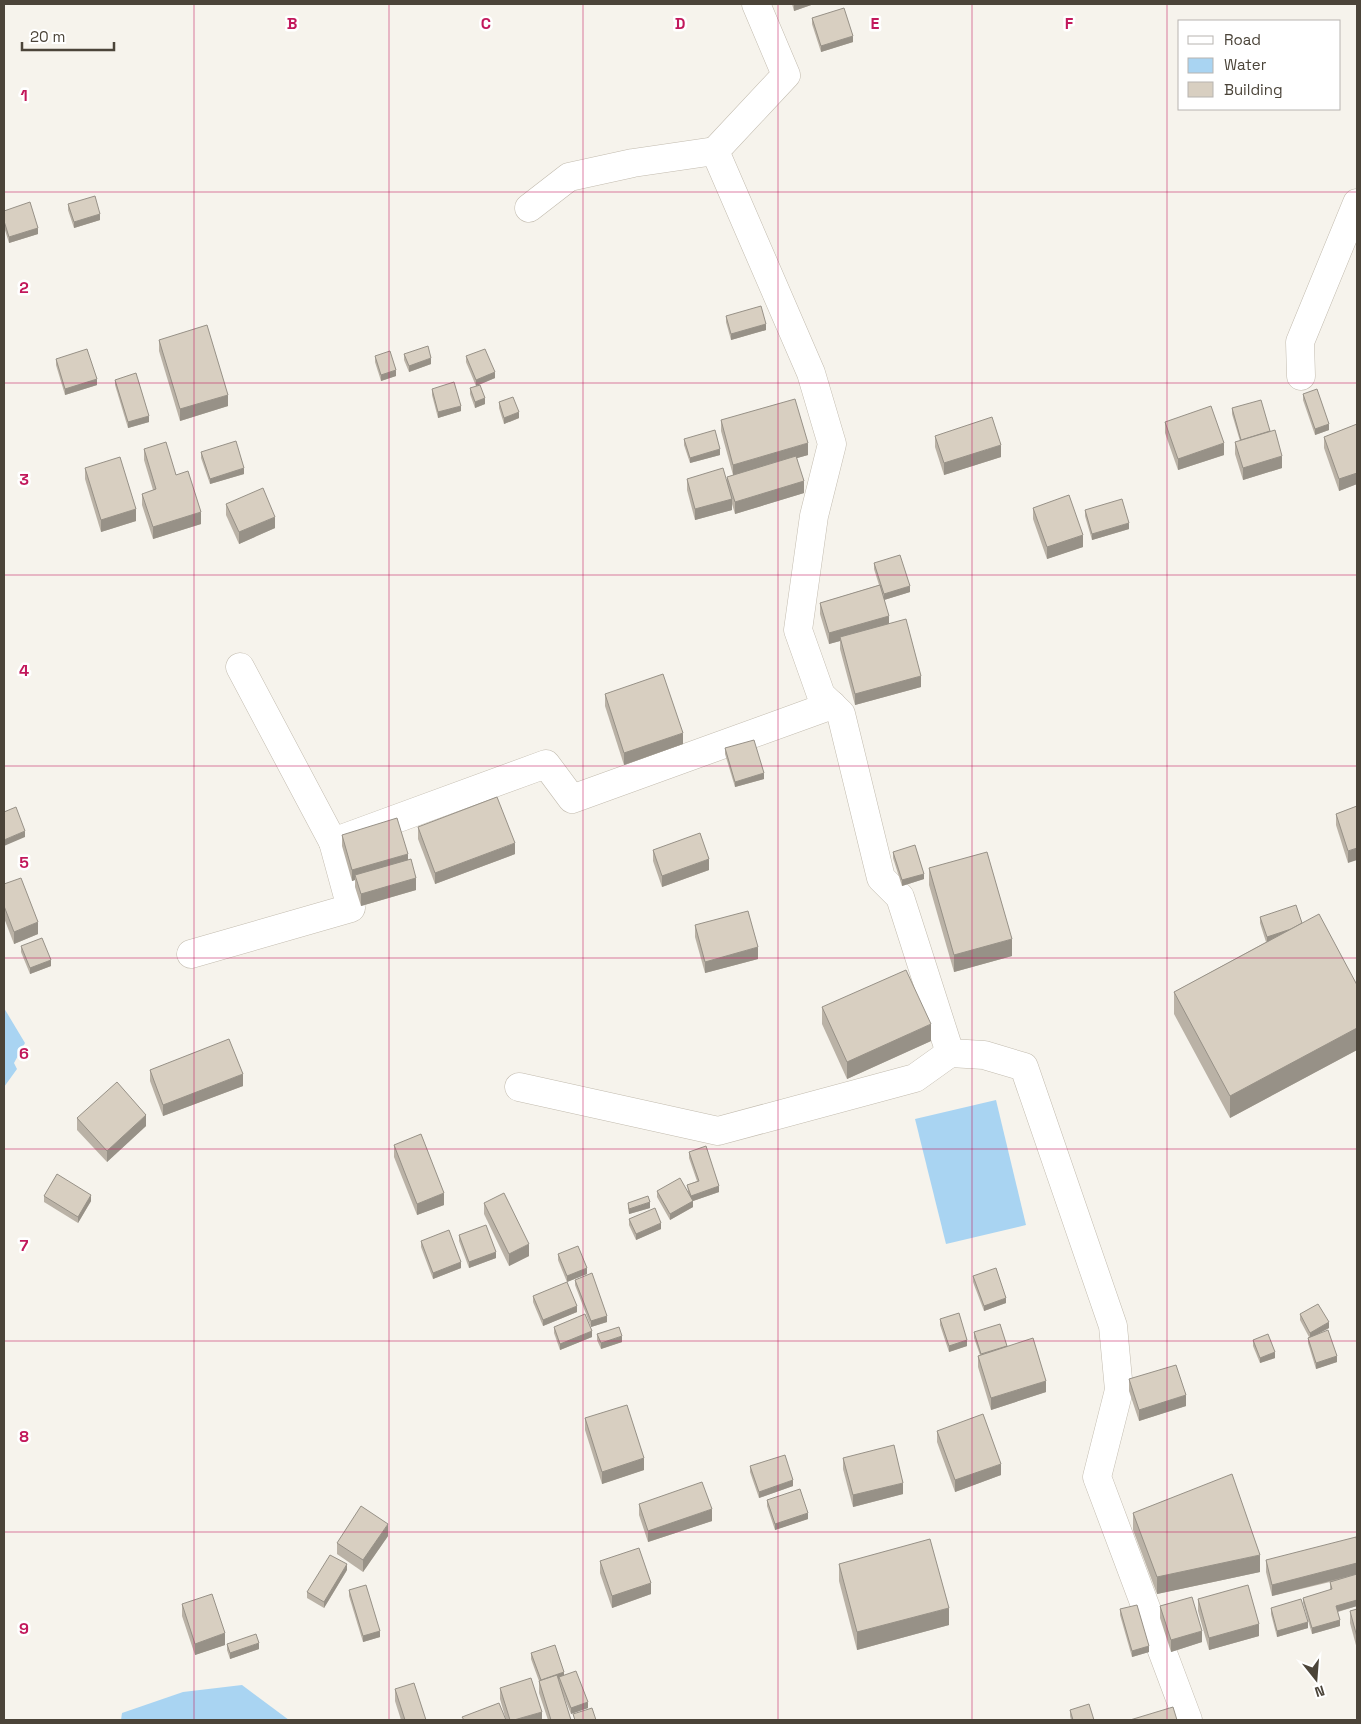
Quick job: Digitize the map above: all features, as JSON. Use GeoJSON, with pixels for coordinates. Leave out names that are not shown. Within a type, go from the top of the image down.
{"type":"FeatureCollection","features":[{"type":"Feature","properties":{"kind":"street"},"geometry":{"type":"LineString","coordinates":[[529,208],[569,177],[632,163],[715,151],[786,75],[756,4]]}},
{"type":"Feature","properties":{"kind":"street"},"geometry":{"type":"LineString","coordinates":[[715,151],[811,373],[832,444],[814,516],[798,630],[821,695],[841,714],[881,878],[900,898],[950,1053]]}},
{"type":"Feature","properties":{"kind":"street"},"geometry":{"type":"LineString","coordinates":[[1301,376],[1300,342],[1357,203]]}},
{"type":"Feature","properties":{"kind":"street"},"geometry":{"type":"LineString","coordinates":[[191,954],[351,908],[332,842],[240,667]]}},
{"type":"Feature","properties":{"kind":"street"},"geometry":{"type":"LineString","coordinates":[[332,842],[546,764],[572,799],[832,705]]}},
{"type":"Feature","properties":{"kind":"street"},"geometry":{"type":"LineString","coordinates":[[519,1087],[718,1131],[915,1078],[950,1053],[984,1055],[1024,1066],[1113,1326],[1119,1390],[1097,1477],[1188,1720]]}},
{"type":"Feature","properties":{"kind":"water"},"geometry":{"type":"Polygon","coordinates":[[[4,1008],[25,1043],[14,1063],[17,1069],[4,1087],[4,1008]]]}},
{"type":"Feature","properties":{"kind":"water"},"geometry":{"type":"Polygon","coordinates":[[[996,1100],[1026,1225],[946,1244],[915,1119],[996,1100]]]}},
{"type":"Feature","properties":{"kind":"water"},"geometry":{"type":"Polygon","coordinates":[[[242,1685],[289,1720],[121,1720],[122,1713],[183,1692],[242,1685]]]}},
{"type":"Feature","properties":{"kind":"building"},"geometry":{"type":"Polygon","coordinates":[[[844,8],[853,36],[821,46],[812,18],[844,8]]]}},
{"type":"Feature","properties":{"kind":"building"},"geometry":{"type":"Polygon","coordinates":[[[95,196],[100,214],[74,222],[68,204],[95,196]]]}},
{"type":"Feature","properties":{"kind":"building"},"geometry":{"type":"Polygon","coordinates":[[[30,202],[38,228],[9,237],[4,221],[4,211],[30,202]]]}},
{"type":"Feature","properties":{"kind":"building"},"geometry":{"type":"Polygon","coordinates":[[[761,306],[766,324],[731,334],[726,316],[761,306]]]}},
{"type":"Feature","properties":{"kind":"building"},"geometry":{"type":"Polygon","coordinates":[[[207,325],[228,395],[180,409],[159,340],[207,325]]]}},
{"type":"Feature","properties":{"kind":"building"},"geometry":{"type":"Polygon","coordinates":[[[428,346],[431,358],[409,366],[404,354],[428,346]]]}},
{"type":"Feature","properties":{"kind":"building"},"geometry":{"type":"Polygon","coordinates":[[[87,349],[97,379],[65,389],[56,359],[87,349]]]}},
{"type":"Feature","properties":{"kind":"building"},"geometry":{"type":"Polygon","coordinates":[[[485,349],[495,372],[476,380],[466,356],[485,349]]]}},
{"type":"Feature","properties":{"kind":"building"},"geometry":{"type":"Polygon","coordinates":[[[390,351],[396,370],[381,375],[375,356],[390,351]]]}},
{"type":"Feature","properties":{"kind":"building"},"geometry":{"type":"Polygon","coordinates":[[[136,373],[149,416],[128,422],[115,380],[136,373]]]}},
{"type":"Feature","properties":{"kind":"building"},"geometry":{"type":"Polygon","coordinates":[[[454,382],[461,406],[438,412],[432,389],[454,382]]]}},
{"type":"Feature","properties":{"kind":"building"},"geometry":{"type":"Polygon","coordinates":[[[480,385],[485,398],[475,402],[470,388],[480,385]]]}},
{"type":"Feature","properties":{"kind":"building"},"geometry":{"type":"Polygon","coordinates":[[[1317,389],[1329,424],[1315,429],[1303,394],[1317,389]]]}},
{"type":"Feature","properties":{"kind":"building"},"geometry":{"type":"Polygon","coordinates":[[[513,397],[519,412],[504,418],[499,402],[513,397]]]}},
{"type":"Feature","properties":{"kind":"building"},"geometry":{"type":"Polygon","coordinates":[[[795,399],[808,443],[733,465],[721,420],[795,399]]]}},
{"type":"Feature","properties":{"kind":"building"},"geometry":{"type":"Polygon","coordinates":[[[1261,400],[1270,431],[1241,440],[1232,408],[1261,400]]]}},
{"type":"Feature","properties":{"kind":"building"},"geometry":{"type":"Polygon","coordinates":[[[1211,406],[1224,443],[1178,459],[1165,422],[1211,406]]]}},
{"type":"Feature","properties":{"kind":"building"},"geometry":{"type":"Polygon","coordinates":[[[992,417],[1001,445],[944,463],[935,436],[992,417]]]}},
{"type":"Feature","properties":{"kind":"building"},"geometry":{"type":"Polygon","coordinates":[[[1357,424],[1357,473],[1339,479],[1324,437],[1357,424]]]}},
{"type":"Feature","properties":{"kind":"building"},"geometry":{"type":"Polygon","coordinates":[[[715,430],[720,449],[690,458],[684,439],[715,430]]]}},
{"type":"Feature","properties":{"kind":"building"},"geometry":{"type":"Polygon","coordinates":[[[1275,430],[1282,456],[1243,468],[1235,442],[1275,430]]]}},
{"type":"Feature","properties":{"kind":"building"},"geometry":{"type":"Polygon","coordinates":[[[236,441],[244,468],[210,479],[201,452],[236,441]]]}},
{"type":"Feature","properties":{"kind":"building"},"geometry":{"type":"Polygon","coordinates":[[[166,442],[176,475],[188,471],[201,512],[153,527],[142,494],[156,489],[144,449],[166,442]]]}},
{"type":"Feature","properties":{"kind":"building"},"geometry":{"type":"Polygon","coordinates":[[[796,456],[804,481],[735,502],[727,477],[796,456]]]}},
{"type":"Feature","properties":{"kind":"building"},"geometry":{"type":"Polygon","coordinates":[[[120,457],[136,509],[101,520],[85,468],[120,457]]]}},
{"type":"Feature","properties":{"kind":"building"},"geometry":{"type":"Polygon","coordinates":[[[723,468],[732,499],[695,509],[687,479],[723,468]]]}},
{"type":"Feature","properties":{"kind":"building"},"geometry":{"type":"Polygon","coordinates":[[[263,488],[275,517],[239,532],[226,504],[263,488]]]}},
{"type":"Feature","properties":{"kind":"building"},"geometry":{"type":"Polygon","coordinates":[[[1069,495],[1083,535],[1047,547],[1033,508],[1069,495]]]}},
{"type":"Feature","properties":{"kind":"building"},"geometry":{"type":"Polygon","coordinates":[[[1122,499],[1129,523],[1092,534],[1085,510],[1122,499]]]}},
{"type":"Feature","properties":{"kind":"building"},"geometry":{"type":"Polygon","coordinates":[[[900,555],[910,586],[884,594],[874,563],[900,555]]]}},
{"type":"Feature","properties":{"kind":"building"},"geometry":{"type":"Polygon","coordinates":[[[880,585],[889,616],[829,633],[820,603],[880,585]]]}},
{"type":"Feature","properties":{"kind":"building"},"geometry":{"type":"Polygon","coordinates":[[[906,619],[921,676],[855,694],[840,637],[906,619]]]}},
{"type":"Feature","properties":{"kind":"building"},"geometry":{"type":"Polygon","coordinates":[[[663,674],[683,733],[624,753],[605,694],[663,674]]]}},
{"type":"Feature","properties":{"kind":"building"},"geometry":{"type":"Polygon","coordinates":[[[754,740],[764,773],[735,782],[725,748],[754,740]]]}},
{"type":"Feature","properties":{"kind":"building"},"geometry":{"type":"Polygon","coordinates":[[[497,797],[515,843],[435,873],[418,827],[497,797]]]}},
{"type":"Feature","properties":{"kind":"building"},"geometry":{"type":"Polygon","coordinates":[[[1357,806],[1357,848],[1348,851],[1336,814],[1357,806]]]}},
{"type":"Feature","properties":{"kind":"building"},"geometry":{"type":"Polygon","coordinates":[[[16,807],[25,831],[4,840],[4,812],[16,807]]]}},
{"type":"Feature","properties":{"kind":"building"},"geometry":{"type":"Polygon","coordinates":[[[397,818],[408,854],[352,870],[342,835],[397,818]]]}},
{"type":"Feature","properties":{"kind":"building"},"geometry":{"type":"Polygon","coordinates":[[[700,833],[709,859],[662,876],[653,850],[700,833]]]}},
{"type":"Feature","properties":{"kind":"building"},"geometry":{"type":"Polygon","coordinates":[[[915,845],[924,874],[902,880],[893,852],[915,845]]]}},
{"type":"Feature","properties":{"kind":"building"},"geometry":{"type":"Polygon","coordinates":[[[987,852],[1012,939],[954,955],[929,868],[987,852]]]}},
{"type":"Feature","properties":{"kind":"building"},"geometry":{"type":"Polygon","coordinates":[[[411,859],[416,878],[361,894],[355,875],[411,859]]]}},
{"type":"Feature","properties":{"kind":"building"},"geometry":{"type":"Polygon","coordinates":[[[21,878],[38,922],[14,932],[4,906],[4,884],[21,878]]]}},
{"type":"Feature","properties":{"kind":"building"},"geometry":{"type":"Polygon","coordinates":[[[1296,905],[1302,923],[1267,937],[1260,917],[1296,905]]]}},
{"type":"Feature","properties":{"kind":"building"},"geometry":{"type":"Polygon","coordinates":[[[748,911],[758,947],[705,962],[695,925],[748,911]]]}},
{"type":"Feature","properties":{"kind":"building"},"geometry":{"type":"Polygon","coordinates":[[[1319,914],[1357,985],[1357,1028],[1230,1096],[1174,992],[1319,914]]]}},
{"type":"Feature","properties":{"kind":"building"},"geometry":{"type":"Polygon","coordinates":[[[42,938],[51,960],[30,968],[21,946],[42,938]]]}},
{"type":"Feature","properties":{"kind":"building"},"geometry":{"type":"Polygon","coordinates":[[[906,970],[931,1024],[847,1062],[822,1007],[906,970]]]}},
{"type":"Feature","properties":{"kind":"building"},"geometry":{"type":"Polygon","coordinates":[[[229,1039],[243,1074],[163,1105],[150,1070],[229,1039]]]}},
{"type":"Feature","properties":{"kind":"building"},"geometry":{"type":"Polygon","coordinates":[[[117,1082],[146,1115],[107,1151],[77,1118],[117,1082]]]}},
{"type":"Feature","properties":{"kind":"building"},"geometry":{"type":"Polygon","coordinates":[[[421,1134],[444,1193],[417,1204],[394,1145],[421,1134]]]}},
{"type":"Feature","properties":{"kind":"building"},"geometry":{"type":"Polygon","coordinates":[[[706,1146],[719,1186],[691,1196],[687,1185],[699,1181],[689,1152],[706,1146]]]}},
{"type":"Feature","properties":{"kind":"building"},"geometry":{"type":"Polygon","coordinates":[[[57,1174],[91,1195],[78,1217],[44,1196],[57,1174]]]}},
{"type":"Feature","properties":{"kind":"building"},"geometry":{"type":"Polygon","coordinates":[[[680,1178],[693,1201],[670,1214],[657,1191],[680,1178]]]}},
{"type":"Feature","properties":{"kind":"building"},"geometry":{"type":"Polygon","coordinates":[[[504,1193],[529,1244],[509,1254],[484,1203],[504,1193]]]}},
{"type":"Feature","properties":{"kind":"building"},"geometry":{"type":"Polygon","coordinates":[[[648,1196],[650,1202],[629,1209],[628,1203],[648,1196]]]}},
{"type":"Feature","properties":{"kind":"building"},"geometry":{"type":"Polygon","coordinates":[[[655,1208],[661,1223],[636,1234],[629,1219],[655,1208]]]}},
{"type":"Feature","properties":{"kind":"building"},"geometry":{"type":"Polygon","coordinates":[[[486,1225],[496,1252],[469,1262],[459,1235],[486,1225]]]}},
{"type":"Feature","properties":{"kind":"building"},"geometry":{"type":"Polygon","coordinates":[[[449,1230],[461,1262],[433,1273],[421,1241],[449,1230]]]}},
{"type":"Feature","properties":{"kind":"building"},"geometry":{"type":"Polygon","coordinates":[[[578,1246],[587,1268],[567,1276],[558,1254],[578,1246]]]}},
{"type":"Feature","properties":{"kind":"building"},"geometry":{"type":"Polygon","coordinates":[[[996,1268],[1006,1298],[984,1306],[973,1276],[996,1268]]]}},
{"type":"Feature","properties":{"kind":"building"},"geometry":{"type":"Polygon","coordinates":[[[592,1273],[607,1316],[591,1321],[575,1280],[592,1273]]]}},
{"type":"Feature","properties":{"kind":"building"},"geometry":{"type":"Polygon","coordinates":[[[567,1282],[577,1306],[543,1320],[533,1296],[567,1282]]]}},
{"type":"Feature","properties":{"kind":"building"},"geometry":{"type":"Polygon","coordinates":[[[1318,1304],[1329,1322],[1310,1333],[1300,1314],[1318,1304]]]}},
{"type":"Feature","properties":{"kind":"building"},"geometry":{"type":"Polygon","coordinates":[[[959,1313],[967,1340],[949,1346],[940,1319],[959,1313]]]}},
{"type":"Feature","properties":{"kind":"building"},"geometry":{"type":"Polygon","coordinates":[[[585,1314],[592,1331],[560,1344],[554,1327],[585,1314]]]}},
{"type":"Feature","properties":{"kind":"building"},"geometry":{"type":"Polygon","coordinates":[[[1000,1324],[1007,1346],[981,1354],[974,1332],[1000,1324]]]}},
{"type":"Feature","properties":{"kind":"building"},"geometry":{"type":"Polygon","coordinates":[[[619,1327],[622,1336],[601,1343],[597,1334],[619,1327]]]}},
{"type":"Feature","properties":{"kind":"building"},"geometry":{"type":"Polygon","coordinates":[[[1328,1330],[1337,1356],[1316,1363],[1308,1338],[1328,1330]]]}},
{"type":"Feature","properties":{"kind":"building"},"geometry":{"type":"Polygon","coordinates":[[[1268,1334],[1275,1352],[1260,1358],[1253,1340],[1268,1334]]]}},
{"type":"Feature","properties":{"kind":"building"},"geometry":{"type":"Polygon","coordinates":[[[1033,1338],[1046,1381],[991,1398],[978,1356],[1033,1338]]]}},
{"type":"Feature","properties":{"kind":"building"},"geometry":{"type":"Polygon","coordinates":[[[1176,1365],[1186,1395],[1139,1410],[1129,1379],[1176,1365]]]}},
{"type":"Feature","properties":{"kind":"building"},"geometry":{"type":"Polygon","coordinates":[[[627,1405],[644,1458],[602,1472],[585,1418],[627,1405]]]}},
{"type":"Feature","properties":{"kind":"building"},"geometry":{"type":"Polygon","coordinates":[[[983,1414],[1001,1464],[955,1480],[937,1431],[983,1414]]]}},
{"type":"Feature","properties":{"kind":"building"},"geometry":{"type":"Polygon","coordinates":[[[894,1445],[903,1483],[853,1495],[843,1458],[894,1445]]]}},
{"type":"Feature","properties":{"kind":"building"},"geometry":{"type":"Polygon","coordinates":[[[785,1455],[793,1480],[759,1492],[750,1466],[785,1455]]]}},
{"type":"Feature","properties":{"kind":"building"},"geometry":{"type":"Polygon","coordinates":[[[1232,1474],[1260,1555],[1157,1577],[1133,1513],[1232,1474]]]}},
{"type":"Feature","properties":{"kind":"building"},"geometry":{"type":"Polygon","coordinates":[[[702,1482],[712,1509],[648,1531],[639,1504],[702,1482]]]}},
{"type":"Feature","properties":{"kind":"building"},"geometry":{"type":"Polygon","coordinates":[[[800,1489],[808,1513],[775,1524],[767,1500],[800,1489]]]}},
{"type":"Feature","properties":{"kind":"building"},"geometry":{"type":"Polygon","coordinates":[[[361,1506],[388,1524],[363,1560],[337,1543],[361,1506]]]}},
{"type":"Feature","properties":{"kind":"building"},"geometry":{"type":"Polygon","coordinates":[[[1356,1537],[1357,1563],[1272,1585],[1266,1560],[1356,1537]]]}},
{"type":"Feature","properties":{"kind":"building"},"geometry":{"type":"Polygon","coordinates":[[[930,1539],[949,1608],[857,1632],[839,1564],[930,1539]]]}},
{"type":"Feature","properties":{"kind":"building"},"geometry":{"type":"Polygon","coordinates":[[[639,1548],[651,1583],[612,1596],[600,1561],[639,1548]]]}},
{"type":"Feature","properties":{"kind":"building"},"geometry":{"type":"Polygon","coordinates":[[[330,1555],[347,1564],[324,1602],[307,1592],[330,1555]]]}},
{"type":"Feature","properties":{"kind":"building"},"geometry":{"type":"Polygon","coordinates":[[[1357,1574],[1357,1600],[1336,1606],[1340,1620],[1312,1628],[1303,1598],[1332,1589],[1330,1582],[1357,1574]]]}},
{"type":"Feature","properties":{"kind":"building"},"geometry":{"type":"Polygon","coordinates":[[[366,1585],[380,1631],[363,1636],[349,1590],[366,1585]]]}},
{"type":"Feature","properties":{"kind":"building"},"geometry":{"type":"Polygon","coordinates":[[[1248,1585],[1259,1624],[1209,1638],[1198,1599],[1248,1585]]]}},
{"type":"Feature","properties":{"kind":"building"},"geometry":{"type":"Polygon","coordinates":[[[212,1594],[225,1633],[195,1644],[182,1604],[212,1594]]]}},
{"type":"Feature","properties":{"kind":"building"},"geometry":{"type":"Polygon","coordinates":[[[1192,1597],[1202,1631],[1171,1640],[1160,1606],[1192,1597]]]}},
{"type":"Feature","properties":{"kind":"building"},"geometry":{"type":"Polygon","coordinates":[[[1301,1599],[1308,1622],[1277,1631],[1271,1608],[1301,1599]]]}},
{"type":"Feature","properties":{"kind":"building"},"geometry":{"type":"Polygon","coordinates":[[[1137,1605],[1149,1646],[1132,1651],[1120,1609],[1137,1605]]]}},
{"type":"Feature","properties":{"kind":"building"},"geometry":{"type":"Polygon","coordinates":[[[1357,1609],[1357,1637],[1350,1611],[1357,1609]]]}},
{"type":"Feature","properties":{"kind":"building"},"geometry":{"type":"Polygon","coordinates":[[[256,1634],[259,1643],[230,1653],[227,1644],[256,1634]]]}},
{"type":"Feature","properties":{"kind":"building"},"geometry":{"type":"Polygon","coordinates":[[[555,1645],[564,1672],[541,1680],[531,1653],[555,1645]]]}},
{"type":"Feature","properties":{"kind":"building"},"geometry":{"type":"Polygon","coordinates":[[[576,1671],[588,1702],[571,1708],[559,1677],[576,1671]]]}},
{"type":"Feature","properties":{"kind":"building"},"geometry":{"type":"Polygon","coordinates":[[[557,1675],[571,1720],[551,1720],[539,1681],[557,1675]]]}},
{"type":"Feature","properties":{"kind":"building"},"geometry":{"type":"Polygon","coordinates":[[[531,1678],[542,1712],[510,1720],[500,1688],[531,1678]]]}},
{"type":"Feature","properties":{"kind":"building"},"geometry":{"type":"Polygon","coordinates":[[[414,1683],[426,1720],[405,1720],[395,1689],[414,1683]]]}},
{"type":"Feature","properties":{"kind":"building"},"geometry":{"type":"Polygon","coordinates":[[[499,1703],[506,1720],[464,1720],[462,1717],[499,1703]]]}},
{"type":"Feature","properties":{"kind":"building"},"geometry":{"type":"Polygon","coordinates":[[[1089,1704],[1094,1720],[1073,1720],[1070,1710],[1089,1704]]]}},
{"type":"Feature","properties":{"kind":"building"},"geometry":{"type":"Polygon","coordinates":[[[1173,1707],[1177,1720],[1130,1720],[1173,1707]]]}},
{"type":"Feature","properties":{"kind":"building"},"geometry":{"type":"Polygon","coordinates":[[[592,1708],[596,1720],[575,1720],[573,1714],[592,1708]]]}}]}
